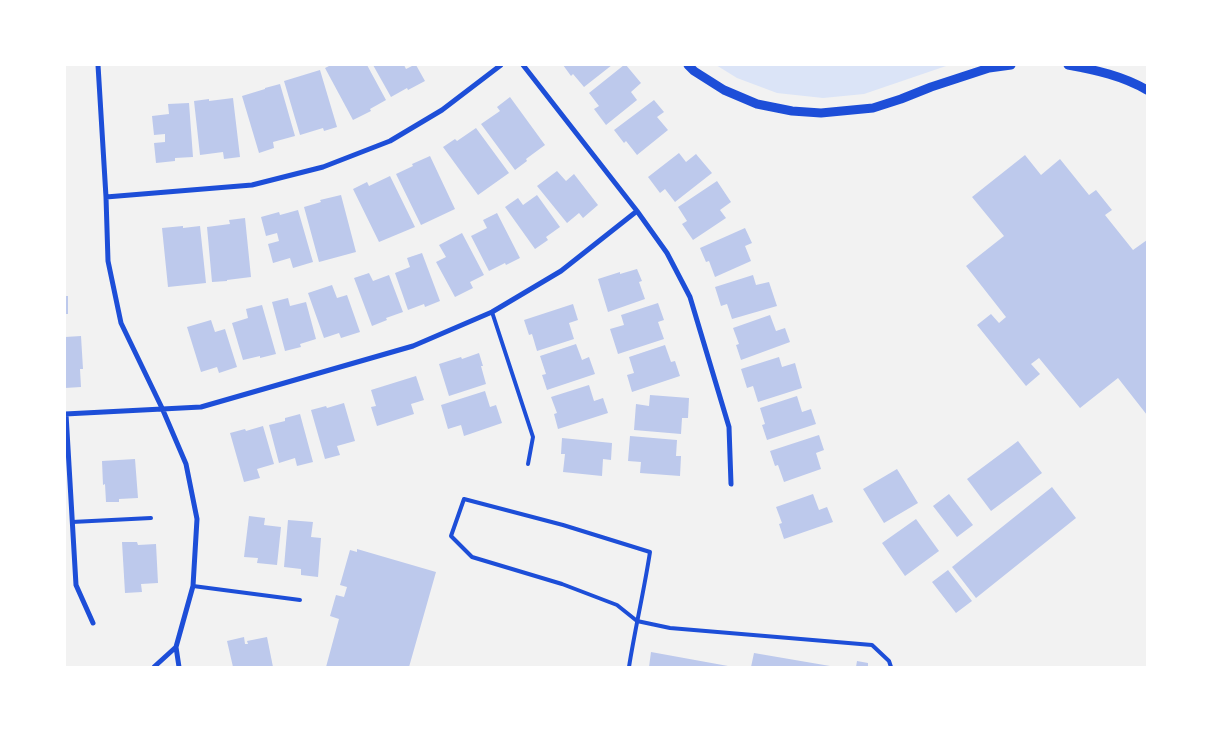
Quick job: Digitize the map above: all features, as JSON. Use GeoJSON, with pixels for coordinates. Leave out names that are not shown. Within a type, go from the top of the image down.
{"type":"FeatureCollection","features":[{"type":"Feature","properties":{"kind":"street"},"geometry":{"type":"LineString","coordinates":[[98,65],[108,261],[121,323],[162,408],[186,464],[197,519],[193,586],[176,647],[179,667]]}},
{"type":"Feature","properties":{"kind":"street"},"geometry":{"type":"LineString","coordinates":[[106,197],[252,186],[323,167],[390,141],[442,110],[501,65]]}},
{"type":"Feature","properties":{"kind":"street"},"geometry":{"type":"LineString","coordinates":[[523,65],[638,211],[667,253],[690,297],[729,427],[730,484]]}},
{"type":"Feature","properties":{"kind":"street"},"geometry":{"type":"LineString","coordinates":[[688,65],[694,71],[724,90],[757,104],[792,112],[821,113],[873,108],[989,68],[1011,65]]}},
{"type":"Feature","properties":{"kind":"street"},"geometry":{"type":"LineString","coordinates":[[1068,65],[1098,70],[1137,84],[1147,90]]}},
{"type":"Feature","properties":{"kind":"street"},"geometry":{"type":"LineString","coordinates":[[93,623],[76,585],[65,414],[201,406],[413,346],[492,312],[561,271],[638,211]]}},
{"type":"Feature","properties":{"kind":"street"},"geometry":{"type":"LineString","coordinates":[[154,667],[176,647]]}},
{"type":"Feature","properties":{"kind":"lane"},"geometry":{"type":"LineString","coordinates":[[492,312],[533,437],[528,464]]}},
{"type":"Feature","properties":{"kind":"lane"},"geometry":{"type":"LineString","coordinates":[[629,667],[637,621],[650,552],[563,525],[464,499],[451,536],[472,557],[589,594],[617,605],[637,621],[670,628],[872,645],[889,661],[891,667]]}},
{"type":"Feature","properties":{"kind":"lane"},"geometry":{"type":"LineString","coordinates":[[72,522],[151,518]]}},
{"type":"Feature","properties":{"kind":"lane"},"geometry":{"type":"LineString","coordinates":[[193,586],[300,600]]}},
{"type":"Feature","properties":{"kind":"shaded area"},"geometry":{"type":"Polygon","coordinates":[[[716,65],[949,65],[864,94],[823,98],[777,93],[737,78],[716,65]]]}},
{"type":"Feature","properties":{"kind":"building"},"geometry":{"type":"Polygon","coordinates":[[[331,65],[367,65],[386,100],[370,109],[371,111],[353,120],[325,68],[331,65]]]}},
{"type":"Feature","properties":{"kind":"building"},"geometry":{"type":"Polygon","coordinates":[[[373,65],[404,65],[406,69],[416,65],[425,81],[391,97],[373,65]]]}},
{"type":"Feature","properties":{"kind":"building"},"geometry":{"type":"Polygon","coordinates":[[[563,65],[612,65],[584,87],[573,74],[571,76],[563,65]]]}},
{"type":"Feature","properties":{"kind":"building"},"geometry":{"type":"Polygon","coordinates":[[[624,65],[641,83],[631,92],[637,100],[606,125],[594,109],[599,106],[589,93],[624,65]]]}},
{"type":"Feature","properties":{"kind":"building"},"geometry":{"type":"Polygon","coordinates":[[[320,70],[337,127],[324,131],[323,128],[300,135],[284,81],[320,70]]]}},
{"type":"Feature","properties":{"kind":"building"},"geometry":{"type":"Polygon","coordinates":[[[280,84],[295,136],[273,142],[274,148],[259,153],[242,96],[280,84]]]}},
{"type":"Feature","properties":{"kind":"building"},"geometry":{"type":"Polygon","coordinates":[[[510,97],[545,145],[515,170],[481,124],[500,111],[497,107],[510,97]]]}},
{"type":"Feature","properties":{"kind":"building"},"geometry":{"type":"Polygon","coordinates":[[[233,98],[240,157],[224,159],[223,152],[200,155],[194,101],[233,98]]]}},
{"type":"Feature","properties":{"kind":"building"},"geometry":{"type":"Polygon","coordinates":[[[654,100],[664,112],[657,117],[668,130],[637,155],[614,130],[654,100]]]}},
{"type":"Feature","properties":{"kind":"building"},"geometry":{"type":"Polygon","coordinates":[[[189,103],[193,157],[175,158],[175,161],[156,163],[154,143],[165,142],[165,134],[154,135],[152,116],[169,114],[168,104],[189,103]]]}},
{"type":"Feature","properties":{"kind":"building"},"geometry":{"type":"Polygon","coordinates":[[[476,128],[509,173],[478,195],[443,147],[455,139],[457,141],[476,128]]]}},
{"type":"Feature","properties":{"kind":"building"},"geometry":{"type":"Polygon","coordinates":[[[679,153],[686,162],[696,154],[712,173],[675,202],[665,189],[660,193],[648,177],[679,153]]]}},
{"type":"Feature","properties":{"kind":"building"},"geometry":{"type":"Polygon","coordinates":[[[1025,155],[1041,175],[1060,159],[1089,195],[1096,190],[1112,210],[1105,215],[1133,250],[1147,240],[1147,415],[1118,378],[1080,408],[1039,358],[1031,364],[1040,374],[1026,386],[977,325],[991,314],[999,323],[1006,317],[966,266],[1004,236],[972,197],[1025,155]]]}},
{"type":"Feature","properties":{"kind":"building"},"geometry":{"type":"Polygon","coordinates":[[[430,156],[455,209],[421,225],[396,174],[430,156]]]}},
{"type":"Feature","properties":{"kind":"building"},"geometry":{"type":"Polygon","coordinates":[[[557,171],[566,181],[574,174],[598,205],[583,218],[579,213],[567,223],[537,186],[557,171]]]}},
{"type":"Feature","properties":{"kind":"building"},"geometry":{"type":"Polygon","coordinates":[[[390,176],[415,227],[379,242],[353,189],[367,182],[369,186],[390,176]]]}},
{"type":"Feature","properties":{"kind":"building"},"geometry":{"type":"Polygon","coordinates":[[[717,181],[731,202],[720,210],[726,218],[693,240],[682,224],[687,221],[678,207],[717,181]]]}},
{"type":"Feature","properties":{"kind":"building"},"geometry":{"type":"Polygon","coordinates":[[[341,195],[356,252],[319,262],[304,207],[321,202],[320,200],[341,195]]]}},
{"type":"Feature","properties":{"kind":"building"},"geometry":{"type":"Polygon","coordinates":[[[537,195],[560,227],[546,237],[548,240],[535,249],[505,207],[518,198],[523,205],[537,195]]]}},
{"type":"Feature","properties":{"kind":"building"},"geometry":{"type":"Polygon","coordinates":[[[298,210],[313,262],[293,268],[290,258],[273,263],[268,244],[279,241],[277,233],[266,236],[261,217],[279,212],[280,215],[298,210]]]}},
{"type":"Feature","properties":{"kind":"building"},"geometry":{"type":"Polygon","coordinates":[[[497,213],[520,258],[489,271],[471,236],[487,228],[483,220],[497,213]]]}},
{"type":"Feature","properties":{"kind":"building"},"geometry":{"type":"Polygon","coordinates":[[[245,218],[251,277],[212,282],[207,227],[230,224],[229,220],[245,218]]]}},
{"type":"Feature","properties":{"kind":"building"},"geometry":{"type":"Polygon","coordinates":[[[183,226],[183,228],[200,226],[206,283],[168,287],[162,228],[183,226]]]}},
{"type":"Feature","properties":{"kind":"building"},"geometry":{"type":"Polygon","coordinates":[[[745,228],[752,243],[745,246],[751,261],[715,277],[709,261],[706,262],[700,248],[745,228]]]}},
{"type":"Feature","properties":{"kind":"building"},"geometry":{"type":"Polygon","coordinates":[[[462,233],[484,275],[470,282],[473,288],[455,297],[436,262],[446,257],[439,245],[462,233]]]}},
{"type":"Feature","properties":{"kind":"building"},"geometry":{"type":"Polygon","coordinates":[[[422,253],[440,301],[425,307],[424,304],[408,310],[395,273],[410,267],[407,258],[422,253]]]}},
{"type":"Feature","properties":{"kind":"building"},"geometry":{"type":"Polygon","coordinates":[[[637,269],[642,281],[639,282],[645,299],[608,312],[598,279],[637,269]]]}},
{"type":"Feature","properties":{"kind":"building"},"geometry":{"type":"Polygon","coordinates":[[[369,273],[373,281],[389,275],[403,312],[386,318],[387,320],[372,326],[354,278],[369,273]]]}},
{"type":"Feature","properties":{"kind":"building"},"geometry":{"type":"Polygon","coordinates":[[[753,275],[756,285],[769,282],[777,306],[732,319],[727,304],[721,306],[715,287],[753,275]]]}},
{"type":"Feature","properties":{"kind":"building"},"geometry":{"type":"Polygon","coordinates":[[[332,285],[337,298],[347,295],[360,332],[341,338],[339,333],[324,338],[308,293],[332,285]]]}},
{"type":"Feature","properties":{"kind":"building"},"geometry":{"type":"Polygon","coordinates":[[[65,296],[68,296],[68,314],[65,314],[65,296]]]}},
{"type":"Feature","properties":{"kind":"building"},"geometry":{"type":"Polygon","coordinates":[[[288,298],[290,306],[306,302],[316,339],[300,344],[301,347],[285,351],[272,302],[288,298]]]}},
{"type":"Feature","properties":{"kind":"building"},"geometry":{"type":"Polygon","coordinates":[[[658,303],[664,320],[658,322],[664,339],[618,354],[610,329],[624,325],[621,315],[658,303]]]}},
{"type":"Feature","properties":{"kind":"building"},"geometry":{"type":"Polygon","coordinates":[[[573,304],[578,320],[569,323],[574,339],[537,351],[532,334],[529,335],[524,320],[573,304]]]}},
{"type":"Feature","properties":{"kind":"building"},"geometry":{"type":"Polygon","coordinates":[[[262,305],[276,354],[243,360],[232,323],[248,318],[246,309],[262,305]]]}},
{"type":"Feature","properties":{"kind":"building"},"geometry":{"type":"Polygon","coordinates":[[[770,315],[776,331],[785,328],[790,342],[741,360],[736,345],[739,344],[733,328],[770,315]]]}},
{"type":"Feature","properties":{"kind":"building"},"geometry":{"type":"Polygon","coordinates":[[[211,320],[215,332],[225,329],[237,367],[219,373],[217,367],[201,372],[187,327],[211,320]]]}},
{"type":"Feature","properties":{"kind":"building"},"geometry":{"type":"Polygon","coordinates":[[[81,336],[83,369],[80,369],[81,387],[65,388],[65,337],[81,336]]]}},
{"type":"Feature","properties":{"kind":"building"},"geometry":{"type":"Polygon","coordinates":[[[576,344],[582,360],[589,357],[595,374],[547,390],[542,375],[546,374],[540,356],[576,344]]]}},
{"type":"Feature","properties":{"kind":"building"},"geometry":{"type":"Polygon","coordinates":[[[665,345],[671,362],[675,361],[680,376],[632,392],[627,375],[634,373],[629,357],[665,345]]]}},
{"type":"Feature","properties":{"kind":"building"},"geometry":{"type":"Polygon","coordinates":[[[479,353],[486,384],[449,396],[439,364],[479,353]]]}},
{"type":"Feature","properties":{"kind":"building"},"geometry":{"type":"Polygon","coordinates":[[[779,357],[782,367],[795,363],[802,388],[758,402],[753,386],[747,388],[741,369],[779,357]]]}},
{"type":"Feature","properties":{"kind":"building"},"geometry":{"type":"Polygon","coordinates":[[[416,376],[424,400],[411,404],[414,414],[377,426],[371,407],[376,406],[371,390],[416,376]]]}},
{"type":"Feature","properties":{"kind":"building"},"geometry":{"type":"Polygon","coordinates":[[[589,385],[594,401],[603,398],[608,413],[558,429],[554,414],[557,413],[551,397],[589,385]]]}},
{"type":"Feature","properties":{"kind":"building"},"geometry":{"type":"Polygon","coordinates":[[[485,391],[490,407],[496,405],[502,423],[464,436],[461,425],[448,429],[441,405],[485,391]]]}},
{"type":"Feature","properties":{"kind":"building"},"geometry":{"type":"Polygon","coordinates":[[[650,395],[689,398],[688,418],[682,418],[681,434],[634,430],[636,404],[649,406],[650,395]]]}},
{"type":"Feature","properties":{"kind":"building"},"geometry":{"type":"Polygon","coordinates":[[[797,396],[802,412],[811,409],[816,424],[767,440],[762,425],[765,424],[760,408],[797,396]]]}},
{"type":"Feature","properties":{"kind":"building"},"geometry":{"type":"Polygon","coordinates":[[[344,403],[355,441],[337,446],[340,455],[325,459],[311,410],[344,403]]]}},
{"type":"Feature","properties":{"kind":"building"},"geometry":{"type":"Polygon","coordinates":[[[300,414],[313,462],[297,466],[295,458],[279,463],[269,425],[285,421],[285,418],[300,414]]]}},
{"type":"Feature","properties":{"kind":"building"},"geometry":{"type":"Polygon","coordinates":[[[263,426],[274,464],[257,469],[260,478],[244,482],[230,433],[263,426]]]}},
{"type":"Feature","properties":{"kind":"building"},"geometry":{"type":"Polygon","coordinates":[[[819,435],[824,450],[816,453],[821,469],[784,482],[778,465],[775,466],[770,451],[819,435]]]}},
{"type":"Feature","properties":{"kind":"building"},"geometry":{"type":"Polygon","coordinates":[[[630,436],[677,440],[676,456],[681,456],[680,476],[640,473],[641,462],[628,461],[630,436]]]}},
{"type":"Feature","properties":{"kind":"building"},"geometry":{"type":"Polygon","coordinates":[[[562,438],[612,443],[611,460],[603,459],[602,476],[563,472],[565,454],[561,454],[562,438]]]}},
{"type":"Feature","properties":{"kind":"building"},"geometry":{"type":"Polygon","coordinates":[[[1018,441],[1042,473],[991,511],[967,479],[1018,441]]]}},
{"type":"Feature","properties":{"kind":"building"},"geometry":{"type":"Polygon","coordinates":[[[135,459],[138,498],[119,499],[119,502],[106,502],[102,461],[135,459]]]}},
{"type":"Feature","properties":{"kind":"building"},"geometry":{"type":"Polygon","coordinates":[[[897,469],[918,503],[884,523],[863,489],[897,469]]]}},
{"type":"Feature","properties":{"kind":"building"},"geometry":{"type":"Polygon","coordinates":[[[1052,487],[1076,518],[976,598],[952,567],[1052,487]]]}},
{"type":"Feature","properties":{"kind":"building"},"geometry":{"type":"Polygon","coordinates":[[[813,494],[819,510],[827,507],[833,522],[784,539],[779,524],[782,523],[776,507],[813,494]]]}},
{"type":"Feature","properties":{"kind":"building"},"geometry":{"type":"Polygon","coordinates":[[[949,494],[973,525],[957,537],[933,506],[949,494]]]}},
{"type":"Feature","properties":{"kind":"building"},"geometry":{"type":"Polygon","coordinates":[[[249,516],[265,518],[264,525],[281,527],[277,565],[257,563],[258,558],[244,557],[249,516]]]}},
{"type":"Feature","properties":{"kind":"building"},"geometry":{"type":"Polygon","coordinates":[[[916,519],[939,551],[905,576],[882,543],[916,519]]]}},
{"type":"Feature","properties":{"kind":"building"},"geometry":{"type":"Polygon","coordinates":[[[288,520],[313,522],[311,537],[321,538],[318,577],[301,575],[301,569],[284,567],[288,520]]]}},
{"type":"Feature","properties":{"kind":"building"},"geometry":{"type":"Polygon","coordinates":[[[122,542],[137,542],[138,545],[156,544],[158,583],[141,584],[142,592],[125,593],[122,542]]]}},
{"type":"Feature","properties":{"kind":"building"},"geometry":{"type":"Polygon","coordinates":[[[357,549],[436,572],[409,667],[326,667],[339,619],[330,616],[336,595],[344,597],[347,587],[340,585],[350,550],[357,552],[357,549]]]}},
{"type":"Feature","properties":{"kind":"building"},"geometry":{"type":"Polygon","coordinates":[[[948,570],[972,601],[956,613],[932,582],[948,570]]]}},
{"type":"Feature","properties":{"kind":"building"},"geometry":{"type":"Polygon","coordinates":[[[244,637],[245,644],[248,644],[247,641],[267,637],[273,667],[233,667],[227,641],[244,637]]]}},
{"type":"Feature","properties":{"kind":"building"},"geometry":{"type":"Polygon","coordinates":[[[651,652],[728,666],[728,667],[649,667],[651,652]]]}},
{"type":"Feature","properties":{"kind":"building"},"geometry":{"type":"Polygon","coordinates":[[[754,653],[830,666],[830,667],[751,667],[754,653]]]}},
{"type":"Feature","properties":{"kind":"building"},"geometry":{"type":"Polygon","coordinates":[[[857,661],[868,663],[868,667],[856,667],[857,661]]]}}]}
